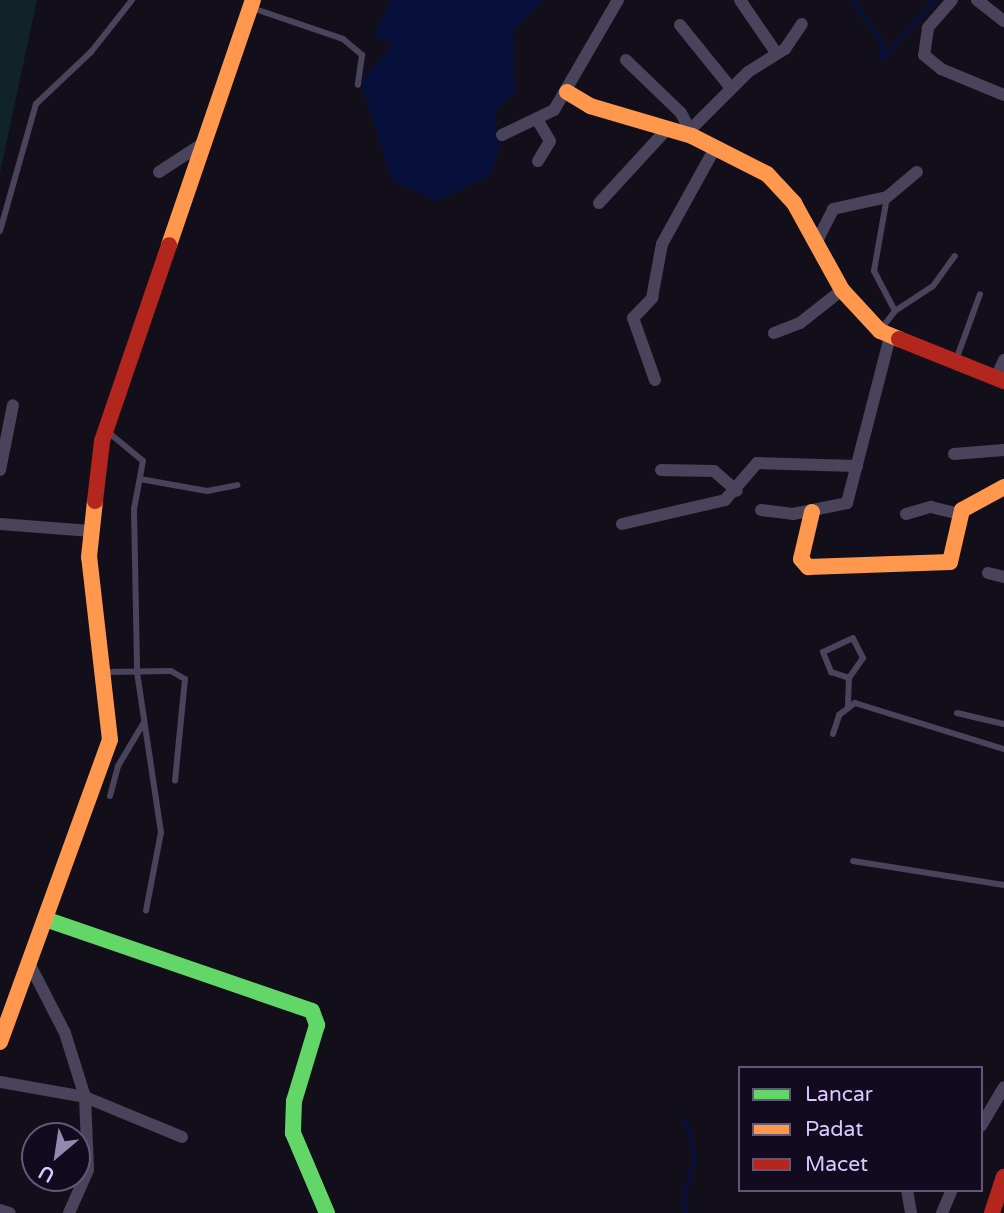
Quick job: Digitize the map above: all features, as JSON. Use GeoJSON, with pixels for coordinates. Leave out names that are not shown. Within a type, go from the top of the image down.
{"type":"FeatureCollection","features":[{"type":"Feature","properties":{"kind":"main road"},"geometry":{"type":"LineString","coordinates":[[0,1042],[110,740],[90,531],[106,432],[251,4]]}},
{"type":"Feature","properties":{"kind":"main road"},"geometry":{"type":"LineString","coordinates":[[567,92],[590,106],[667,129],[692,132],[786,190],[842,290],[885,334],[957,360],[1000,380]]}},
{"type":"Feature","properties":{"kind":"main road"},"geometry":{"type":"LineString","coordinates":[[812,512],[801,559],[811,568],[950,562],[959,514],[1004,487]]}},
{"type":"Feature","properties":{"kind":"main road"},"geometry":{"type":"LineString","coordinates":[[45,919],[312,1011],[317,1025],[294,1101],[293,1133],[327,1213]]}},
{"type":"Feature","properties":{"kind":"main road"},"geometry":{"type":"LineString","coordinates":[[992,1213],[1004,1177]]}},
{"type":"Feature","properties":{"kind":"street"},"geometry":{"type":"LineString","coordinates":[[502,135],[538,121],[567,92],[618,0]]}},
{"type":"Feature","properties":{"kind":"street"},"geometry":{"type":"LineString","coordinates":[[740,0],[777,54]]}},
{"type":"Feature","properties":{"kind":"street"},"geometry":{"type":"LineString","coordinates":[[952,0],[928,28],[924,55],[1004,95]]}},
{"type":"Feature","properties":{"kind":"street"},"geometry":{"type":"LineString","coordinates":[[977,0],[1004,21]]}},
{"type":"Feature","properties":{"kind":"street"},"geometry":{"type":"LineString","coordinates":[[626,60],[692,132],[731,88],[777,54],[802,24]]}},
{"type":"Feature","properties":{"kind":"street"},"geometry":{"type":"LineString","coordinates":[[680,25],[731,88]]}},
{"type":"Feature","properties":{"kind":"street"},"geometry":{"type":"LineString","coordinates":[[538,121],[550,141],[538,161]]}},
{"type":"Feature","properties":{"kind":"street"},"geometry":{"type":"LineString","coordinates":[[599,202],[667,129]]}},
{"type":"Feature","properties":{"kind":"street"},"geometry":{"type":"LineString","coordinates":[[159,172],[205,142]]}},
{"type":"Feature","properties":{"kind":"street"},"geometry":{"type":"LineString","coordinates":[[655,380],[633,318],[653,296],[662,244],[716,146]]}},
{"type":"Feature","properties":{"kind":"street"},"geometry":{"type":"LineString","coordinates":[[816,243],[833,209],[887,197],[917,172]]}},
{"type":"Feature","properties":{"kind":"street"},"geometry":{"type":"LineString","coordinates":[[774,333],[800,323],[842,290]]}},
{"type":"Feature","properties":{"kind":"street"},"geometry":{"type":"LineString","coordinates":[[761,510],[812,512],[846,505],[885,334]]}},
{"type":"Feature","properties":{"kind":"street"},"geometry":{"type":"LineString","coordinates":[[1000,380],[1004,360]]}},
{"type":"Feature","properties":{"kind":"street"},"geometry":{"type":"LineString","coordinates":[[0,470],[13,405]]}},
{"type":"Feature","properties":{"kind":"street"},"geometry":{"type":"LineString","coordinates":[[954,454],[1004,450]]}},
{"type":"Feature","properties":{"kind":"street"},"geometry":{"type":"LineString","coordinates":[[622,524],[706,508],[737,491],[757,463],[856,466]]}},
{"type":"Feature","properties":{"kind":"street"},"geometry":{"type":"LineString","coordinates":[[661,470],[715,471],[737,491]]}},
{"type":"Feature","properties":{"kind":"street"},"geometry":{"type":"LineString","coordinates":[[906,514],[931,507],[959,514]]}},
{"type":"Feature","properties":{"kind":"street"},"geometry":{"type":"LineString","coordinates":[[0,524],[90,531]]}},
{"type":"Feature","properties":{"kind":"street"},"geometry":{"type":"LineString","coordinates":[[988,573],[1004,577]]}},
{"type":"Feature","properties":{"kind":"street"},"geometry":{"type":"LineString","coordinates":[[30,965],[65,1033],[85,1097],[89,1163],[69,1213]]}},
{"type":"Feature","properties":{"kind":"street"},"geometry":{"type":"LineString","coordinates":[[0,1082],[85,1097],[182,1137]]}},
{"type":"Feature","properties":{"kind":"street"},"geometry":{"type":"LineString","coordinates":[[983,1123],[1004,1087]]}},
{"type":"Feature","properties":{"kind":"street"},"geometry":{"type":"LineString","coordinates":[[907,1192],[911,1213]]}},
{"type":"Feature","properties":{"kind":"street"},"geometry":{"type":"LineString","coordinates":[[942,1213],[951,1192]]}},
{"type":"Feature","properties":{"kind":"street"},"geometry":{"type":"LineString","coordinates":[[0,1210],[10,1213]]}},
{"type":"Feature","properties":{"kind":"lane"},"geometry":{"type":"LineString","coordinates":[[0,231],[36,104],[91,52],[132,0]]}},
{"type":"Feature","properties":{"kind":"lane"},"geometry":{"type":"LineString","coordinates":[[251,4],[343,39],[362,55],[358,85]]}},
{"type":"Feature","properties":{"kind":"lane"},"geometry":{"type":"LineString","coordinates":[[887,197],[874,271],[895,312]]}},
{"type":"Feature","properties":{"kind":"lane"},"geometry":{"type":"LineString","coordinates":[[885,334],[895,312],[928,292],[955,256]]}},
{"type":"Feature","properties":{"kind":"lane"},"geometry":{"type":"LineString","coordinates":[[957,360],[980,295]]}},
{"type":"Feature","properties":{"kind":"lane"},"geometry":{"type":"LineString","coordinates":[[106,432],[140,454],[140,479],[134,509],[137,672],[161,832],[146,911]]}},
{"type":"Feature","properties":{"kind":"lane"},"geometry":{"type":"LineString","coordinates":[[140,479],[207,491],[237,485]]}},
{"type":"Feature","properties":{"kind":"lane"},"geometry":{"type":"LineString","coordinates":[[833,734],[848,705],[849,678],[863,657],[853,638],[823,652],[831,672],[849,678]]}},
{"type":"Feature","properties":{"kind":"lane"},"geometry":{"type":"LineString","coordinates":[[105,672],[172,671],[185,679],[175,781]]}},
{"type":"Feature","properties":{"kind":"lane"},"geometry":{"type":"LineString","coordinates":[[848,705],[900,713],[937,733],[1004,749]]}},
{"type":"Feature","properties":{"kind":"lane"},"geometry":{"type":"LineString","coordinates":[[957,713],[1004,724]]}},
{"type":"Feature","properties":{"kind":"lane"},"geometry":{"type":"LineString","coordinates":[[110,796],[118,766],[143,724]]}},
{"type":"Feature","properties":{"kind":"lane"},"geometry":{"type":"LineString","coordinates":[[853,860],[1004,885]]}},
{"type":"Feature","properties":{"kind":"green space"},"geometry":{"type":"Polygon","coordinates":[[[0,0],[37,0],[0,173],[0,0]]]}},
{"type":"Feature","properties":{"kind":"shaded area"},"geometry":{"type":"Polygon","coordinates":[[[391,0],[544,0],[513,30],[515,93],[499,106],[494,122],[500,147],[490,176],[436,201],[392,180],[361,82],[393,43],[373,37],[391,0]]]}},
{"type":"Feature","properties":{"kind":"waterway"},"geometry":{"type":"LineString","coordinates":[[853,0],[882,42],[883,59],[935,0]]}},
{"type":"Feature","properties":{"kind":"waterway"},"geometry":{"type":"LineString","coordinates":[[686,1119],[696,1158],[684,1197],[686,1213]]}},
{"type":"Feature","properties":{"kind":"traffic: fast"},"geometry":{"type":"LineString","coordinates":[[45,919],[312,1011],[317,1025],[294,1101],[293,1133],[327,1213]]}},
{"type":"Feature","properties":{"kind":"traffic: slow"},"geometry":{"type":"LineString","coordinates":[[169,245],[253,0]]}},
{"type":"Feature","properties":{"kind":"traffic: slow"},"geometry":{"type":"LineString","coordinates":[[567,92],[590,106],[692,136],[767,174],[794,203],[842,290],[880,331],[899,339]]}},
{"type":"Feature","properties":{"kind":"traffic: slow"},"geometry":{"type":"LineString","coordinates":[[812,512],[801,559],[808,567],[950,562],[962,510],[1004,487]]}},
{"type":"Feature","properties":{"kind":"traffic: slow"},"geometry":{"type":"LineString","coordinates":[[0,1042],[110,740],[89,557],[95,501]]}},
{"type":"Feature","properties":{"kind":"traffic: jam"},"geometry":{"type":"LineString","coordinates":[[95,501],[102,441],[169,245]]}},
{"type":"Feature","properties":{"kind":"traffic: jam"},"geometry":{"type":"LineString","coordinates":[[899,339],[1004,381]]}},
{"type":"Feature","properties":{"kind":"traffic: jam"},"geometry":{"type":"LineString","coordinates":[[992,1213],[1004,1177]]}}]}
